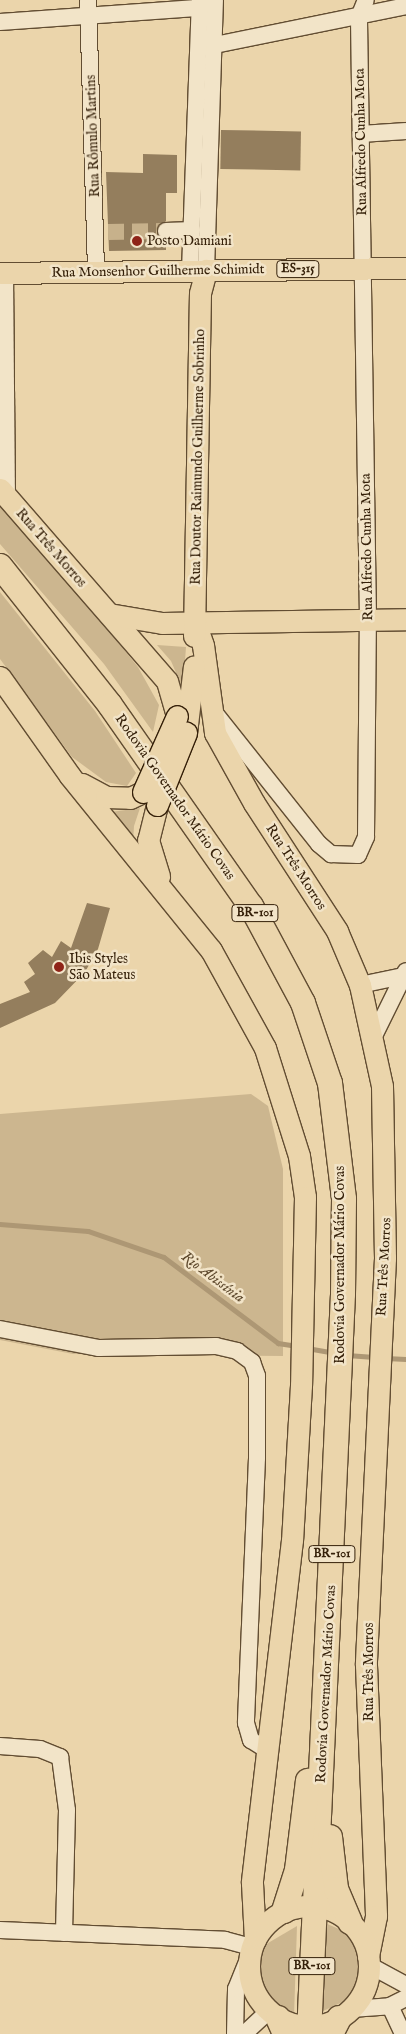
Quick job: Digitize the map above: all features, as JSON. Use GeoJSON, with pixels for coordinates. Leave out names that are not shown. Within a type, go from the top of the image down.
{"type":"FeatureCollection","features":[{"type":"Feature","properties":{"kind":"highway","name":"Rodovia Governador Mário Covas"},"geometry":{"type":"LineString","coordinates":[[0,566],[59,636],[177,797],[251,906],[303,1003],[328,1075],[339,1130],[344,1199],[340,1382],[321,1800],[314,1907],[328,2024]]}},
{"type":"Feature","properties":{"kind":"highway"},"geometry":{"type":"LineString","coordinates":[[284,1912],[297,1870],[307,1784],[324,1726]]}},
{"type":"Feature","properties":{"kind":"highway"},"geometry":{"type":"LineString","coordinates":[[321,1800],[329,1826],[336,1889],[350,1922]]}},
{"type":"Feature","properties":{"kind":"main road","name":"Rua Monsenhor Guilherme Schimidt"},"geometry":{"type":"LineString","coordinates":[[3,273],[406,268]]}},
{"type":"Feature","properties":{"kind":"main road","name":"Rua Doutor Raimundo Guilherme Sobrinho"},"geometry":{"type":"LineString","coordinates":[[166,894],[148,840],[150,798],[181,724],[193,701],[200,293],[198,270]]}},
{"type":"Feature","properties":{"kind":"main road","name":"Rua Três Morros"},"geometry":{"type":"LineString","coordinates":[[3,493],[167,681],[181,724]]}},
{"type":"Feature","properties":{"kind":"main road"},"geometry":{"type":"LineString","coordinates":[[108,614],[142,622],[406,619]]}},
{"type":"Feature","properties":{"kind":"main road","name":"Rua Três Morros"},"geometry":{"type":"LineString","coordinates":[[195,622],[203,645],[209,706],[215,733],[232,768],[312,887],[360,985],[374,1036],[386,1128],[382,1307],[366,1664],[376,1905],[363,1993],[328,2024]]}},
{"type":"Feature","properties":{"kind":"main road"},"geometry":{"type":"LineString","coordinates":[[0,677],[70,776],[211,950],[246,1009],[286,1102],[305,1197],[305,1295],[292,1540],[270,1752],[252,1883],[251,1982],[277,2021],[328,2024]]}},
{"type":"Feature","properties":{"kind":"main road"},"geometry":{"type":"LineString","coordinates":[[70,776],[106,797],[150,798]]}},
{"type":"Feature","properties":{"kind":"main road"},"geometry":{"type":"LineString","coordinates":[[252,1948],[284,1912],[314,1907],[350,1922],[369,1960]]}},
{"type":"Feature","properties":{"kind":"street"},"geometry":{"type":"LineString","coordinates":[[359,17],[366,0]]}},
{"type":"Feature","properties":{"kind":"street"},"geometry":{"type":"LineString","coordinates":[[0,22],[88,8],[208,4]]}},
{"type":"Feature","properties":{"kind":"street","name":"Rua Doutor Raimundo Guilherme Sobrinho"},"geometry":{"type":"LineString","coordinates":[[198,270],[208,4]]}},
{"type":"Feature","properties":{"kind":"street"},"geometry":{"type":"LineString","coordinates":[[207,47],[406,6]]}},
{"type":"Feature","properties":{"kind":"street","name":"Rua Rômulo Martins"},"geometry":{"type":"LineString","coordinates":[[88,8],[102,231],[96,272]]}},
{"type":"Feature","properties":{"kind":"street","name":"Rua Alfredo Cunha Mota"},"geometry":{"type":"LineString","coordinates":[[209,706],[319,844],[331,854],[358,856],[366,836],[368,619],[359,17]]}},
{"type":"Feature","properties":{"kind":"street","name":"Rua Doutor Raimundo Guilherme Sobrinho"},"geometry":{"type":"LineString","coordinates":[[198,270],[192,230],[194,162],[207,47]]}},
{"type":"Feature","properties":{"kind":"street"},"geometry":{"type":"LineString","coordinates":[[361,134],[406,131]]}},
{"type":"Feature","properties":{"kind":"street"},"geometry":{"type":"LineString","coordinates":[[166,231],[192,230]]}},
{"type":"Feature","properties":{"kind":"street"},"geometry":{"type":"LineString","coordinates":[[3,273],[3,493]]}},
{"type":"Feature","properties":{"kind":"street"},"geometry":{"type":"LineString","coordinates":[[360,985],[404,974]]}},
{"type":"Feature","properties":{"kind":"street"},"geometry":{"type":"LineString","coordinates":[[374,1036],[404,974]]}},
{"type":"Feature","properties":{"kind":"street"},"geometry":{"type":"LineString","coordinates":[[0,1330],[99,1348],[216,1346],[237,1351],[252,1362],[257,1376],[257,1466],[246,1723],[251,1740],[270,1752]]}},
{"type":"Feature","properties":{"kind":"street"},"geometry":{"type":"LineString","coordinates":[[0,1746],[40,1749],[60,1757],[67,1810],[64,1933]]}},
{"type":"Feature","properties":{"kind":"street"},"geometry":{"type":"LineString","coordinates":[[0,1930],[225,1940],[252,1948],[236,1988],[235,2034]]}},
{"type":"Feature","properties":{"kind":"street"},"geometry":{"type":"LineString","coordinates":[[369,1960],[403,1977]]}},
{"type":"Feature","properties":{"kind":"street"},"geometry":{"type":"LineString","coordinates":[[328,2024],[390,2006],[406,1998]]}},
{"type":"Feature","properties":{"kind":"street"},"geometry":{"type":"LineString","coordinates":[[390,2006],[403,2034]]}},
{"type":"Feature","properties":{"kind":"street"},"geometry":{"type":"LineString","coordinates":[[244,2034],[277,2021]]}},
{"type":"Feature","properties":{"kind":"shaded area"},"geometry":{"type":"Polygon","coordinates":[[[0,496],[138,667],[159,705],[153,732],[104,664],[0,544],[0,496]]]}},
{"type":"Feature","properties":{"kind":"shaded area"},"geometry":{"type":"Polygon","coordinates":[[[0,592],[95,711],[136,773],[127,786],[106,782],[72,757],[0,659],[0,592]]]}},
{"type":"Feature","properties":{"kind":"shaded area"},"geometry":{"type":"Polygon","coordinates":[[[157,645],[186,647],[183,689],[171,661],[157,645]]]}},
{"type":"Feature","properties":{"kind":"shaded area"},"geometry":{"type":"Polygon","coordinates":[[[140,808],[134,826],[133,843],[111,812],[140,808]]]}},
{"type":"Feature","properties":{"kind":"shaded area"},"geometry":{"type":"Polygon","coordinates":[[[251,1094],[268,1106],[283,1169],[283,1356],[73,1354],[0,1340],[0,1114],[251,1094]]]}},
{"type":"Feature","properties":{"kind":"shaded area"},"geometry":{"type":"Polygon","coordinates":[[[325,1923],[355,1936],[362,1966],[357,1990],[349,1999],[323,2011],[325,1923]]]}},
{"type":"Feature","properties":{"kind":"shaded area"},"geometry":{"type":"Polygon","coordinates":[[[297,1926],[294,2016],[268,2005],[256,1978],[263,1946],[297,1926]]]}},
{"type":"Feature","properties":{"kind":"building"},"geometry":{"type":"Polygon","coordinates":[[[221,130],[301,131],[300,170],[220,169],[221,130]]]}},
{"type":"Feature","properties":{"kind":"building"},"geometry":{"type":"Polygon","coordinates":[[[143,154],[177,155],[177,193],[166,193],[166,221],[156,231],[166,241],[166,250],[109,251],[106,172],[143,173],[143,154]]]}},
{"type":"Feature","properties":{"kind":"building","name":"Ibis Styles São Mateus"},"geometry":{"type":"Polygon","coordinates":[[[87,903],[110,908],[98,949],[85,972],[55,1003],[0,1028],[0,1004],[30,992],[24,982],[35,974],[28,963],[43,950],[52,957],[61,941],[71,948],[87,903]]]}},
{"type":"Feature","properties":{"kind":"waterway","name":"Rio Abissínia"},"geometry":{"type":"LineString","coordinates":[[0,1224],[88,1231],[164,1257],[278,1343],[297,1346]]}},
{"type":"Feature","properties":{"kind":"waterway","name":"Rio Abissínia"},"geometry":{"type":"LineString","coordinates":[[307,1348],[334,1353]]}},
{"type":"Feature","properties":{"kind":"waterway","name":"Rio Abissínia"},"geometry":{"type":"LineString","coordinates":[[347,1355],[374,1357]]}},
{"type":"Feature","properties":{"kind":"waterway","name":"Rio Abissínia"},"geometry":{"type":"LineString","coordinates":[[386,1358],[406,1359]]}},
{"type":"Feature","properties":{"kind":"tunnel"},"geometry":{"type":"LineString","coordinates":[[108,232],[166,231]]}},
{"type":"Feature","properties":{"kind":"place","name":"Posto Damiani"},"geometry":{"type":"Point","coordinates":[137,241]}},
{"type":"Feature","properties":{"kind":"place","name":"Ibis Styles São Mateus"},"geometry":{"type":"Point","coordinates":[59,967]}}]}
